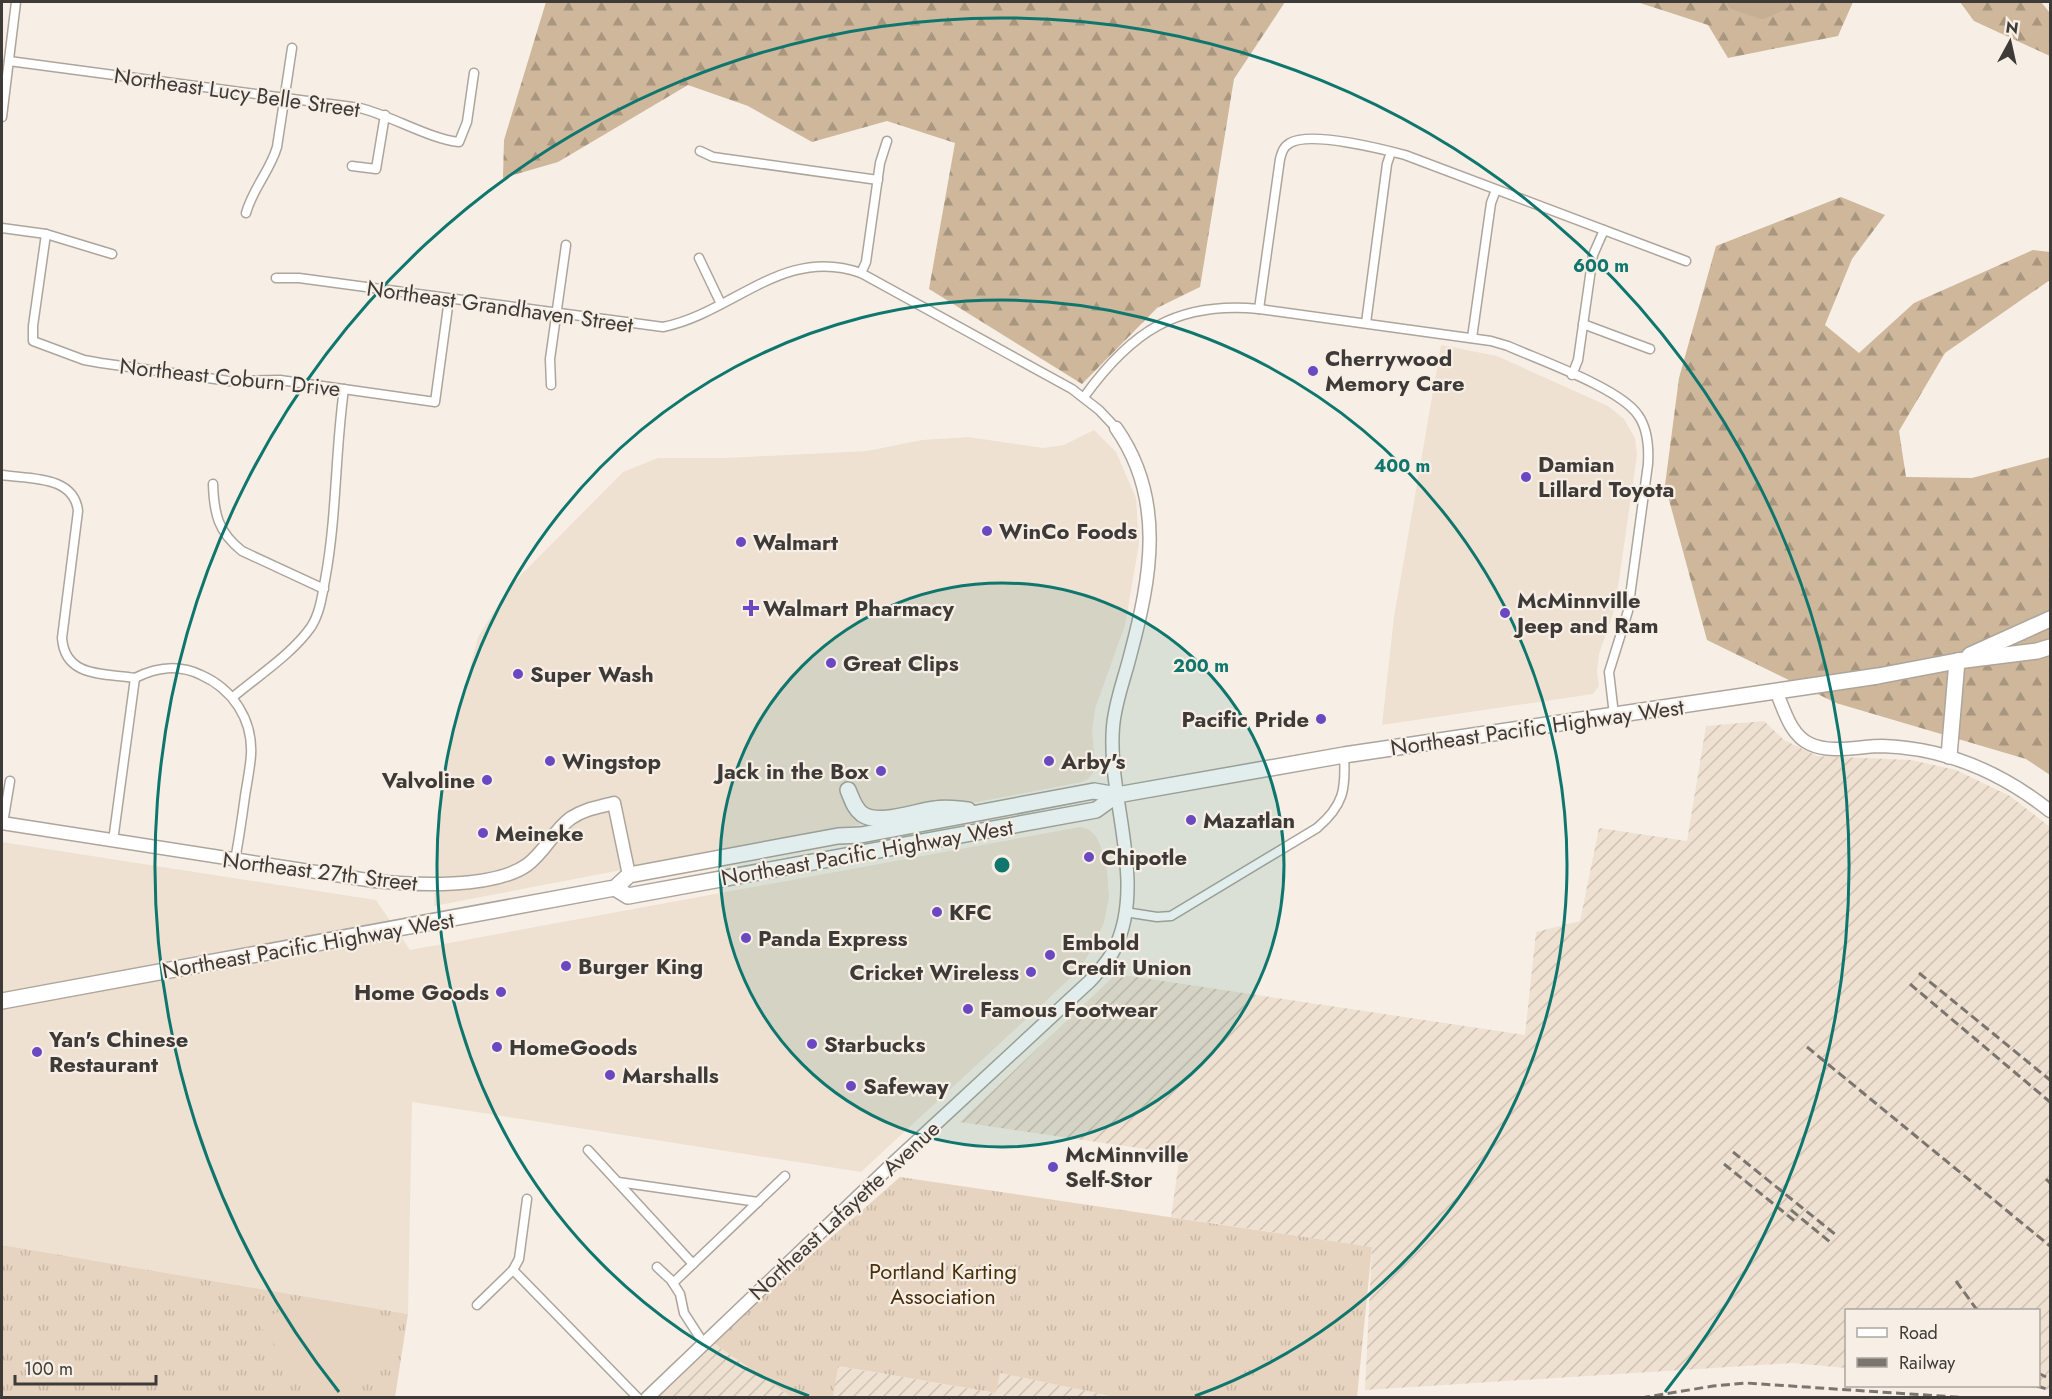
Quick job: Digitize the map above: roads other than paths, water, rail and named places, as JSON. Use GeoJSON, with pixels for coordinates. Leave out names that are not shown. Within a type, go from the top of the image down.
{"type":"FeatureCollection","features":[{"type":"Feature","properties":{"kind":"highway"},"geometry":{"type":"LineString","coordinates":[[1957,661],[2050,619]]}},
{"type":"Feature","properties":{"kind":"highway"},"geometry":{"type":"LineString","coordinates":[[1957,661],[2037,651],[2050,647]]}},
{"type":"Feature","properties":{"kind":"highway","name":"Northeast Pacific Highway West"},"geometry":{"type":"LineString","coordinates":[[629,875],[1094,792],[1117,795],[1344,755],[1878,676],[1957,661]]}},
{"type":"Feature","properties":{"kind":"highway"},"geometry":{"type":"LineString","coordinates":[[1949,756],[1957,661]]}},
{"type":"Feature","properties":{"kind":"highway"},"geometry":{"type":"LineString","coordinates":[[848,790],[855,807],[872,818],[883,819],[944,808],[989,811]]}},
{"type":"Feature","properties":{"kind":"highway","name":"Northeast Pacific Highway West"},"geometry":{"type":"LineString","coordinates":[[2,1001],[615,888],[628,896],[1096,810],[1117,795]]}},
{"type":"Feature","properties":{"kind":"highway"},"geometry":{"type":"LineString","coordinates":[[849,855],[853,848],[866,842],[948,826],[966,816]]}},
{"type":"Feature","properties":{"kind":"highway"},"geometry":{"type":"LineString","coordinates":[[767,870],[789,856],[826,850],[838,836]]}},
{"type":"Feature","properties":{"kind":"highway"},"geometry":{"type":"LineString","coordinates":[[615,888],[629,875]]}},
{"type":"Feature","properties":{"kind":"street"},"geometry":{"type":"LineString","coordinates":[[2,117],[16,2]]}},
{"type":"Feature","properties":{"kind":"street"},"geometry":{"type":"LineString","coordinates":[[246,213],[251,196],[272,162],[277,147],[292,48]]}},
{"type":"Feature","properties":{"kind":"street","name":"Northeast Lucy Belle Street"},"geometry":{"type":"LineString","coordinates":[[9,61],[360,108],[385,115],[444,139],[459,142],[467,122],[474,73]]}},
{"type":"Feature","properties":{"kind":"street"},"geometry":{"type":"LineString","coordinates":[[352,166],[376,169],[385,115]]}},
{"type":"Feature","properties":{"kind":"street"},"geometry":{"type":"LineString","coordinates":[[1259,309],[1280,159],[1283,149],[1289,143],[1299,139],[1326,140],[1391,152],[1686,261]]}},
{"type":"Feature","properties":{"kind":"street"},"geometry":{"type":"LineString","coordinates":[[861,273],[866,262],[880,162],[887,141]]}},
{"type":"Feature","properties":{"kind":"street"},"geometry":{"type":"LineString","coordinates":[[700,151],[712,157],[878,180]]}},
{"type":"Feature","properties":{"kind":"street"},"geometry":{"type":"LineString","coordinates":[[1366,323],[1387,164],[1391,152]]}},
{"type":"Feature","properties":{"kind":"street"},"geometry":{"type":"LineString","coordinates":[[1472,338],[1491,203],[1496,190]]}},
{"type":"Feature","properties":{"kind":"street"},"geometry":{"type":"LineString","coordinates":[[2,228],[46,234],[112,254]]}},
{"type":"Feature","properties":{"kind":"street"},"geometry":{"type":"LineString","coordinates":[[1572,375],[1578,360],[1593,255],[1604,230]]}},
{"type":"Feature","properties":{"kind":"street","name":"Northeast Coburn Drive"},"geometry":{"type":"LineString","coordinates":[[46,234],[33,326],[33,341],[74,357],[101,363],[229,381],[280,380],[435,402],[449,299]]}},
{"type":"Feature","properties":{"kind":"street"},"geometry":{"type":"LineString","coordinates":[[551,385],[550,359],[566,245]]}},
{"type":"Feature","properties":{"kind":"street"},"geometry":{"type":"LineString","coordinates":[[699,258],[720,304]]}},
{"type":"Feature","properties":{"kind":"street","name":"Northeast Grandhaven Street"},"geometry":{"type":"LineString","coordinates":[[276,278],[299,278],[663,327],[687,321],[800,268],[822,265],[846,267],[928,309],[1072,389],[1116,428]]}},
{"type":"Feature","properties":{"kind":"street"},"geometry":{"type":"LineString","coordinates":[[1084,398],[1111,362],[1136,339],[1168,320],[1199,310],[1211,309],[1259,309],[1472,338],[1508,346],[1611,392],[1628,403],[1639,416],[1649,447],[1628,611],[1609,672],[1614,715]]}},
{"type":"Feature","properties":{"kind":"street"},"geometry":{"type":"LineString","coordinates":[[1583,324],[1650,349]]}},
{"type":"Feature","properties":{"kind":"street"},"geometry":{"type":"LineString","coordinates":[[233,697],[300,640],[312,625],[319,610],[333,527],[338,428],[344,389]]}},
{"type":"Feature","properties":{"kind":"street","name":"Northeast Lafayette Avenue"},"geometry":{"type":"LineString","coordinates":[[647,1398],[1090,981],[1114,949],[1125,912],[1126,864],[1117,795],[1113,727],[1116,702],[1138,624],[1149,557],[1150,536],[1143,479],[1127,444],[1116,428]]}},
{"type":"Feature","properties":{"kind":"street"},"geometry":{"type":"LineString","coordinates":[[2,475],[53,482],[69,490],[73,495],[78,511],[62,638],[63,648],[70,663],[77,667],[135,678],[151,670],[169,668],[190,670],[212,680],[233,697],[245,718],[250,736],[251,756],[236,861]]}},
{"type":"Feature","properties":{"kind":"street"},"geometry":{"type":"LineString","coordinates":[[213,484],[215,515],[232,544],[242,551],[324,589]]}},
{"type":"Feature","properties":{"kind":"street"},"geometry":{"type":"LineString","coordinates":[[113,841],[135,678]]}},
{"type":"Feature","properties":{"kind":"street"},"geometry":{"type":"LineString","coordinates":[[1776,691],[1794,730],[1809,744],[1830,748],[1880,746],[1910,748],[1949,756],[1991,772],[2033,797],[2050,811]]}},
{"type":"Feature","properties":{"kind":"street"},"geometry":{"type":"LineString","coordinates":[[1125,912],[1157,917],[1171,916],[1317,828],[1340,802],[1345,776],[1344,755]]}},
{"type":"Feature","properties":{"kind":"street"},"geometry":{"type":"LineString","coordinates":[[2,823],[10,781]]}},
{"type":"Feature","properties":{"kind":"street","name":"Northeast 27th Street"},"geometry":{"type":"LineString","coordinates":[[2,823],[236,861],[400,884],[432,885],[481,880],[510,874],[538,855],[571,818],[590,809],[614,803],[629,875]]}},
{"type":"Feature","properties":{"kind":"street"},"geometry":{"type":"LineString","coordinates":[[588,1150],[693,1264]]}},
{"type":"Feature","properties":{"kind":"street"},"geometry":{"type":"LineString","coordinates":[[673,1283],[785,1176]]}},
{"type":"Feature","properties":{"kind":"street"},"geometry":{"type":"LineString","coordinates":[[618,1182],[758,1202]]}},
{"type":"Feature","properties":{"kind":"street"},"geometry":{"type":"LineString","coordinates":[[477,1305],[513,1270],[519,1259],[527,1199]]}},
{"type":"Feature","properties":{"kind":"street"},"geometry":{"type":"LineString","coordinates":[[657,1266],[680,1294],[684,1313],[704,1344]]}},
{"type":"Feature","properties":{"kind":"street"},"geometry":{"type":"LineString","coordinates":[[513,1270],[638,1398]]}},
{"type":"Feature","properties":{"kind":"waterway"},"geometry":{"type":"LineString","coordinates":[[1735,2],[1762,11],[1782,2]]}},
{"type":"Feature","properties":{"kind":"railway"},"geometry":{"type":"LineString","coordinates":[[1919,973],[2050,1080]]}},
{"type":"Feature","properties":{"kind":"railway"},"geometry":{"type":"LineString","coordinates":[[1910,984],[2050,1102]]}},
{"type":"Feature","properties":{"kind":"railway"},"geometry":{"type":"LineString","coordinates":[[1807,1047],[2050,1246]]}},
{"type":"Feature","properties":{"kind":"railway"},"geometry":{"type":"LineString","coordinates":[[1733,1152],[1836,1235]]}},
{"type":"Feature","properties":{"kind":"railway"},"geometry":{"type":"LineString","coordinates":[[1724,1164],[1796,1222]]}},
{"type":"Feature","properties":{"kind":"railway"},"geometry":{"type":"LineString","coordinates":[[2046,1179],[2050,1183]]}},
{"type":"Feature","properties":{"kind":"railway"},"geometry":{"type":"LineString","coordinates":[[1791,1210],[1830,1242]]}},
{"type":"Feature","properties":{"kind":"railway"},"geometry":{"type":"LineString","coordinates":[[1956,1281],[1976,1309]]}},
{"type":"Feature","properties":{"kind":"railway"},"geometry":{"type":"LineString","coordinates":[[2040,1374],[2050,1379]]}},
{"type":"Feature","properties":{"kind":"railway"},"geometry":{"type":"LineString","coordinates":[[1641,1398],[1746,1383],[1970,1398]]}},
{"type":"Feature","properties":{"kind":"railway"},"geometry":{"type":"LineString","coordinates":[[2040,1387],[2050,1390]]}},
{"type":"Feature","properties":{"kind":"place","name":"Cherrywood Memory Care"},"geometry":{"type":"Point","coordinates":[1313,371]}},
{"type":"Feature","properties":{"kind":"place","name":"Damian Lillard Toyota"},"geometry":{"type":"Point","coordinates":[1526,477]}},
{"type":"Feature","properties":{"kind":"place","name":"WinCo Foods"},"geometry":{"type":"Point","coordinates":[987,531]}},
{"type":"Feature","properties":{"kind":"place","name":"Walmart"},"geometry":{"type":"Point","coordinates":[741,542]}},
{"type":"Feature","properties":{"kind":"place","name":"Walmart Pharmacy"},"geometry":{"type":"Point","coordinates":[751,608]}},
{"type":"Feature","properties":{"kind":"place","name":"McMinnville Jeep and Ram"},"geometry":{"type":"Point","coordinates":[1505,613]}},
{"type":"Feature","properties":{"kind":"place","name":"Great Clips"},"geometry":{"type":"Point","coordinates":[831,663]}},
{"type":"Feature","properties":{"kind":"place","name":"Super Wash"},"geometry":{"type":"Point","coordinates":[518,674]}},
{"type":"Feature","properties":{"kind":"place","name":"Pacific Pride"},"geometry":{"type":"Point","coordinates":[1321,719]}},
{"type":"Feature","properties":{"kind":"place","name":"Wingstop"},"geometry":{"type":"Point","coordinates":[550,761]}},
{"type":"Feature","properties":{"kind":"place","name":"Arby's"},"geometry":{"type":"Point","coordinates":[1049,761]}},
{"type":"Feature","properties":{"kind":"place","name":"Jack in the Box"},"geometry":{"type":"Point","coordinates":[881,771]}},
{"type":"Feature","properties":{"kind":"place","name":"Valvoline"},"geometry":{"type":"Point","coordinates":[487,780]}},
{"type":"Feature","properties":{"kind":"place","name":"Mazatlan"},"geometry":{"type":"Point","coordinates":[1191,820]}},
{"type":"Feature","properties":{"kind":"place","name":"Meineke"},"geometry":{"type":"Point","coordinates":[483,833]}},
{"type":"Feature","properties":{"kind":"place","name":"Chipotle"},"geometry":{"type":"Point","coordinates":[1089,857]}},
{"type":"Feature","properties":{"kind":"place","name":"KFC"},"geometry":{"type":"Point","coordinates":[937,912]}},
{"type":"Feature","properties":{"kind":"place","name":"Panda Express"},"geometry":{"type":"Point","coordinates":[746,938]}},
{"type":"Feature","properties":{"kind":"place","name":"Embold Credit Union"},"geometry":{"type":"Point","coordinates":[1050,955]}},
{"type":"Feature","properties":{"kind":"place","name":"Burger King"},"geometry":{"type":"Point","coordinates":[566,966]}},
{"type":"Feature","properties":{"kind":"place","name":"Cricket Wireless"},"geometry":{"type":"Point","coordinates":[1031,972]}},
{"type":"Feature","properties":{"kind":"place","name":"Home Goods"},"geometry":{"type":"Point","coordinates":[501,992]}},
{"type":"Feature","properties":{"kind":"place","name":"Famous Footwear"},"geometry":{"type":"Point","coordinates":[968,1009]}},
{"type":"Feature","properties":{"kind":"place","name":"Starbucks"},"geometry":{"type":"Point","coordinates":[812,1044]}},
{"type":"Feature","properties":{"kind":"place","name":"HomeGoods"},"geometry":{"type":"Point","coordinates":[497,1047]}},
{"type":"Feature","properties":{"kind":"place","name":"Yan's Chinese Restaurant"},"geometry":{"type":"Point","coordinates":[37,1052]}},
{"type":"Feature","properties":{"kind":"place","name":"Marshalls"},"geometry":{"type":"Point","coordinates":[610,1075]}},
{"type":"Feature","properties":{"kind":"place","name":"Safeway"},"geometry":{"type":"Point","coordinates":[851,1086]}},
{"type":"Feature","properties":{"kind":"place","name":"McMinnville Self-Stor"},"geometry":{"type":"Point","coordinates":[1053,1167]}},
{"type":"Feature","properties":{"kind":"park label","name":"Portland Karting Association"},"geometry":{"type":"Point","coordinates":[943,1284]}}]}
